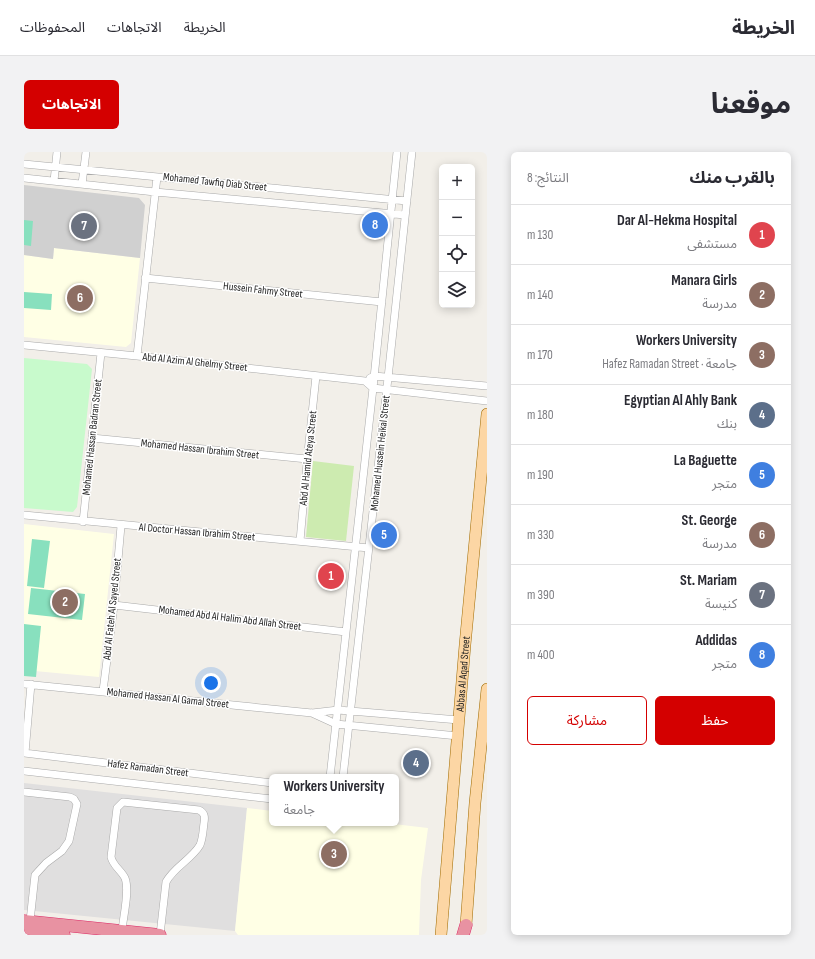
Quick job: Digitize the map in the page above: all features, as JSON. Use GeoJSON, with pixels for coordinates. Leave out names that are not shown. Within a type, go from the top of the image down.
{"type":"FeatureCollection","features":[{"type":"Feature","properties":{"kind":"highway"},"geometry":{"type":"LineString","coordinates":[[26,924],[160,935]]}},
{"type":"Feature","properties":{"kind":"highway"},"geometry":{"type":"LineString","coordinates":[[26,924],[64,935]]}},
{"type":"Feature","properties":{"kind":"main road","name":"Abbas Al Aqad Street"},"geometry":{"type":"LineString","coordinates":[[441,935],[487,414]]}},
{"type":"Feature","properties":{"kind":"main road"},"geometry":{"type":"LineString","coordinates":[[465,932],[475,804],[484,743],[487,689]]}},
{"type":"Feature","properties":{"kind":"street"},"geometry":{"type":"LineString","coordinates":[[54,181],[57,152]]}},
{"type":"Feature","properties":{"kind":"street"},"geometry":{"type":"LineString","coordinates":[[82,184],[86,152]]}},
{"type":"Feature","properties":{"kind":"street","name":"Mohamed Hussein Heikal Street"},"geometry":{"type":"LineString","coordinates":[[330,774],[398,152]]}},
{"type":"Feature","properties":{"kind":"street","name":"Mohamed Hussein Heikal Street"},"geometry":{"type":"LineString","coordinates":[[343,774],[412,152]]}},
{"type":"Feature","properties":{"kind":"street","name":"Mohamed Tawfiq Diab Street"},"geometry":{"type":"LineString","coordinates":[[24,164],[407,201]]}},
{"type":"Feature","properties":{"kind":"street"},"geometry":{"type":"LineString","coordinates":[[137,356],[157,177]]}},
{"type":"Feature","properties":{"kind":"street","name":"Mohamed Tawfiq Diab Street"},"geometry":{"type":"LineString","coordinates":[[24,178],[155,192],[406,214]]}},
{"type":"Feature","properties":{"kind":"street","name":"Hussein Fahmy Street"},"geometry":{"type":"LineString","coordinates":[[145,278],[382,302]]}},
{"type":"Feature","properties":{"kind":"street","name":"Abd Al Azim Al Ghelmy Street"},"geometry":{"type":"LineString","coordinates":[[24,345],[365,381]]}},
{"type":"Feature","properties":{"kind":"street","name":"Mohamed Hassan Badran Street"},"geometry":{"type":"LineString","coordinates":[[83,522],[101,353]]}},
{"type":"Feature","properties":{"kind":"street","name":"Abd Al Hamid Ateya Street"},"geometry":{"type":"LineString","coordinates":[[300,541],[316,376]]}},
{"type":"Feature","properties":{"kind":"street"},"geometry":{"type":"LineString","coordinates":[[487,386],[374,376],[365,381],[373,388],[487,400]]}},
{"type":"Feature","properties":{"kind":"street","name":"Mohamed Hassan Ibrahim Street"},"geometry":{"type":"LineString","coordinates":[[92,438],[307,459]]}},
{"type":"Feature","properties":{"kind":"street","name":"Al Doctor Hassan Ibrahim Street"},"geometry":{"type":"LineString","coordinates":[[24,516],[369,548]]}},
{"type":"Feature","properties":{"kind":"street","name":"Abd Al Fateh Al Sayed Street"},"geometry":{"type":"LineString","coordinates":[[103,691],[114,605],[121,526]]}},
{"type":"Feature","properties":{"kind":"street","name":"Mohamed Abd Al Halim Abd Allah Street"},"geometry":{"type":"LineString","coordinates":[[114,605],[346,632]]}},
{"type":"Feature","properties":{"kind":"street"},"geometry":{"type":"LineString","coordinates":[[24,753],[27,684]]}},
{"type":"Feature","properties":{"kind":"street","name":"Mohamed Hassan Al Gamal Street"},"geometry":{"type":"LineString","coordinates":[[27,684],[312,712],[338,710],[459,720]]}},
{"type":"Feature","properties":{"kind":"street","name":"Mohamed Hassan Al Gamal Street"},"geometry":{"type":"LineString","coordinates":[[312,712],[336,724],[458,736]]}},
{"type":"Feature","properties":{"kind":"street","name":"Hafez Ramadan Street"},"geometry":{"type":"LineString","coordinates":[[24,753],[269,783]]}},
{"type":"Feature","properties":{"kind":"street","name":"Hafez Ramadan Street"},"geometry":{"type":"LineString","coordinates":[[24,771],[269,799]]}},
{"type":"Feature","properties":{"kind":"street"},"geometry":{"type":"LineString","coordinates":[[24,792],[70,797],[74,799],[77,804],[69,841],[62,851],[46,863],[34,875],[26,924]]}},
{"type":"Feature","properties":{"kind":"street"},"geometry":{"type":"LineString","coordinates":[[122,931],[126,886],[123,874],[113,863],[111,857],[115,811],[123,802],[199,810],[203,812],[205,816],[201,840],[197,849],[166,882],[160,935]]}},
{"type":"Feature","properties":{"kind":"shaded area"},"geometry":{"type":"Polygon","coordinates":[[[24,185],[139,198],[145,205],[140,258],[54,248],[53,259],[24,255],[24,185]]]}},
{"type":"Feature","properties":{"kind":"shaded area"},"geometry":{"type":"Polygon","coordinates":[[[54,248],[140,258],[131,343],[126,347],[24,337],[24,255],[53,259],[54,248]]]}},
{"type":"Feature","properties":{"kind":"shaded area"},"geometry":{"type":"Polygon","coordinates":[[[24,524],[114,534],[99,677],[24,670],[24,524]]]}},
{"type":"Feature","properties":{"kind":"shaded area"},"geometry":{"type":"Polygon","coordinates":[[[24,783],[247,808],[235,931],[24,910],[24,783]]]}},
{"type":"Feature","properties":{"kind":"shaded area"},"geometry":{"type":"Polygon","coordinates":[[[247,808],[269,811],[269,826],[399,826],[399,825],[428,828],[421,880],[419,935],[238,935],[235,931],[247,808]]]}},
{"type":"Feature","properties":{"kind":"green space"},"geometry":{"type":"Polygon","coordinates":[[[24,220],[33,221],[31,246],[24,245],[24,220]]]}},
{"type":"Feature","properties":{"kind":"green space"},"geometry":{"type":"Polygon","coordinates":[[[24,292],[52,294],[51,310],[24,308],[24,292]]]}},
{"type":"Feature","properties":{"kind":"green space"},"geometry":{"type":"Polygon","coordinates":[[[24,358],[87,364],[92,369],[77,507],[73,512],[24,508],[24,358]]]}},
{"type":"Feature","properties":{"kind":"green space"},"geometry":{"type":"Polygon","coordinates":[[[313,461],[354,466],[346,541],[306,537],[313,461]]]}},
{"type":"Feature","properties":{"kind":"green space"},"geometry":{"type":"Polygon","coordinates":[[[32,539],[50,541],[44,588],[27,586],[32,539]]]}},
{"type":"Feature","properties":{"kind":"green space"},"geometry":{"type":"Polygon","coordinates":[[[31,588],[85,594],[82,620],[28,614],[31,588]]]}},
{"type":"Feature","properties":{"kind":"green space"},"geometry":{"type":"Polygon","coordinates":[[[24,624],[41,626],[36,677],[24,676],[24,624]]]}},
{"type":"Feature","properties":{"kind":"place","name":"Addidas"},"geometry":{"type":"Point","coordinates":[375,225]}},
{"type":"Feature","properties":{"kind":"place","name":"St. Mariam"},"geometry":{"type":"Point","coordinates":[84,226]}},
{"type":"Feature","properties":{"kind":"place","name":"St. George"},"geometry":{"type":"Point","coordinates":[80,298]}},
{"type":"Feature","properties":{"kind":"place","name":"La Baguette"},"geometry":{"type":"Point","coordinates":[384,535]}},
{"type":"Feature","properties":{"kind":"place","name":"Dar Al-Hekma Hospital"},"geometry":{"type":"Point","coordinates":[331,576]}},
{"type":"Feature","properties":{"kind":"place","name":"Manara Girls"},"geometry":{"type":"Point","coordinates":[65,602]}},
{"type":"Feature","properties":{"kind":"place","name":"Egyptian Al Ahly Bank"},"geometry":{"type":"Point","coordinates":[416,763]}},
{"type":"Feature","properties":{"kind":"place","name":"Workers University"},"geometry":{"type":"Point","coordinates":[334,854]}}]}
